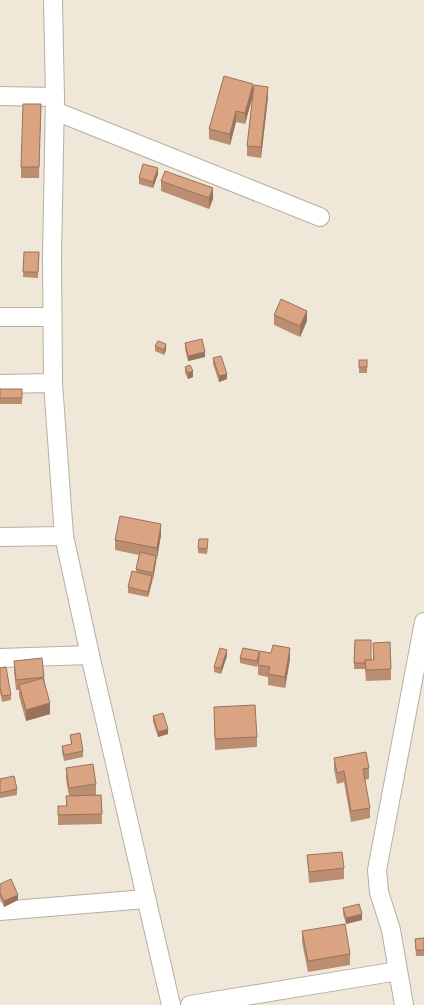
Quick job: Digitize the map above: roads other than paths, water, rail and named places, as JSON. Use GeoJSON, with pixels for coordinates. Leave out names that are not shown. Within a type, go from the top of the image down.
{"type":"FeatureCollection","features":[{"type":"Feature","properties":{"kind":"street"},"geometry":{"type":"LineString","coordinates":[[53,0],[55,104],[52,383],[64,536],[171,1005]]}},
{"type":"Feature","properties":{"kind":"street"},"geometry":{"type":"LineString","coordinates":[[0,96],[55,104],[320,217]]}},
{"type":"Feature","properties":{"kind":"street"},"geometry":{"type":"LineString","coordinates":[[0,317],[52,317]]}},
{"type":"Feature","properties":{"kind":"street"},"geometry":{"type":"LineString","coordinates":[[0,384],[52,383]]}},
{"type":"Feature","properties":{"kind":"street"},"geometry":{"type":"LineString","coordinates":[[0,537],[64,536]]}},
{"type":"Feature","properties":{"kind":"street"},"geometry":{"type":"LineString","coordinates":[[404,1005],[391,930],[379,892],[377,870],[424,622]]}},
{"type":"Feature","properties":{"kind":"street"},"geometry":{"type":"LineString","coordinates":[[0,658],[90,655]]}},
{"type":"Feature","properties":{"kind":"street"},"geometry":{"type":"LineString","coordinates":[[0,911],[146,899]]}},
{"type":"Feature","properties":{"kind":"street"},"geometry":{"type":"LineString","coordinates":[[190,1005],[398,971]]}}]}
